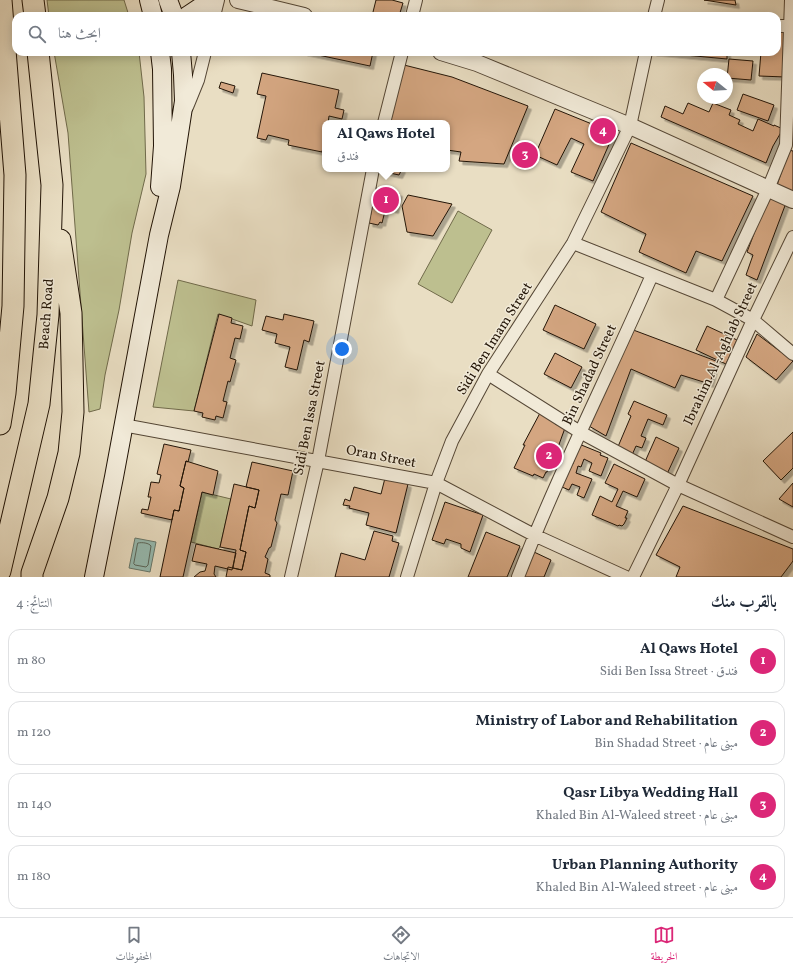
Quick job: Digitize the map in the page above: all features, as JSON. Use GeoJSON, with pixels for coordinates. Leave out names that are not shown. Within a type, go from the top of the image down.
{"type":"FeatureCollection","features":[{"type":"Feature","properties":{"kind":"highway"},"geometry":{"type":"LineString","coordinates":[[0,424],[5,393],[13,306],[15,183],[1,0]]}},
{"type":"Feature","properties":{"kind":"highway"},"geometry":{"type":"LineString","coordinates":[[33,0],[34,12]]}},
{"type":"Feature","properties":{"kind":"highway"},"geometry":{"type":"LineString","coordinates":[[0,115],[6,52]]}},
{"type":"Feature","properties":{"kind":"highway","name":"Beach Road"},"geometry":{"type":"LineString","coordinates":[[0,572],[38,404],[48,315],[52,185],[38,56]]}},
{"type":"Feature","properties":{"kind":"highway"},"geometry":{"type":"LineString","coordinates":[[32,577],[32,573],[58,498],[69,453],[73,412],[71,313],[52,185]]}},
{"type":"Feature","properties":{"kind":"main road"},"geometry":{"type":"LineString","coordinates":[[149,0],[151,12]]}},
{"type":"Feature","properties":{"kind":"main road"},"geometry":{"type":"LineString","coordinates":[[168,0],[172,12]]}},
{"type":"Feature","properties":{"kind":"main road"},"geometry":{"type":"LineString","coordinates":[[193,12],[211,0]]}},
{"type":"Feature","properties":{"kind":"main road"},"geometry":{"type":"LineString","coordinates":[[94,577],[160,235],[171,186],[184,101],[191,77],[183,56]]}},
{"type":"Feature","properties":{"kind":"main road"},"geometry":{"type":"LineString","coordinates":[[160,235],[160,185],[163,146],[161,61],[191,77]]}},
{"type":"Feature","properties":{"kind":"street"},"geometry":{"type":"LineString","coordinates":[[215,12],[218,0]]}},
{"type":"Feature","properties":{"kind":"street"},"geometry":{"type":"LineString","coordinates":[[238,0],[288,12]]}},
{"type":"Feature","properties":{"kind":"street"},"geometry":{"type":"LineString","coordinates":[[413,12],[416,0]]}},
{"type":"Feature","properties":{"kind":"street"},"geometry":{"type":"LineString","coordinates":[[655,12],[658,0]]}},
{"type":"Feature","properties":{"kind":"street"},"geometry":{"type":"LineString","coordinates":[[716,300],[790,145],[791,0]]}},
{"type":"Feature","properties":{"kind":"street"},"geometry":{"type":"LineString","coordinates":[[781,26],[792,26]]}},
{"type":"Feature","properties":{"kind":"street"},"geometry":{"type":"LineString","coordinates":[[191,77],[203,56]]}},
{"type":"Feature","properties":{"kind":"street"},"geometry":{"type":"LineString","coordinates":[[385,120],[401,56]]}},
{"type":"Feature","properties":{"kind":"street"},"geometry":{"type":"LineString","coordinates":[[454,56],[477,63],[630,126],[793,200]]}},
{"type":"Feature","properties":{"kind":"street","name":"Sidi Ben Imam Street"},"geometry":{"type":"LineString","coordinates":[[407,577],[436,483],[452,442],[488,374],[573,242],[630,126],[645,56]]}},
{"type":"Feature","properties":{"kind":"street","name":"Sidi Ben Issa Street"},"geometry":{"type":"LineString","coordinates":[[291,577],[318,461],[372,172]]}},
{"type":"Feature","properties":{"kind":"street","name":"Ibrahim Al-Aghlab Street"},"geometry":{"type":"LineString","coordinates":[[633,577],[678,485],[754,320],[788,260],[793,237]]}},
{"type":"Feature","properties":{"kind":"street"},"geometry":{"type":"LineString","coordinates":[[573,242],[716,300],[754,320],[793,354]]}},
{"type":"Feature","properties":{"kind":"street","name":"Bin Shadad Street"},"geometry":{"type":"LineString","coordinates":[[518,577],[534,535],[652,275]]}},
{"type":"Feature","properties":{"kind":"street"},"geometry":{"type":"LineString","coordinates":[[488,374],[580,432],[678,485],[793,537]]}},
{"type":"Feature","properties":{"kind":"street","name":"Oran Street"},"geometry":{"type":"LineString","coordinates":[[123,425],[436,483],[534,535],[618,575]]}},
{"type":"Feature","properties":{"kind":"green space"},"geometry":{"type":"Polygon","coordinates":[[[47,0],[124,0],[128,12],[48,12],[47,0]]]}},
{"type":"Feature","properties":{"kind":"green space"},"geometry":{"type":"Polygon","coordinates":[[[55,56],[139,56],[144,97],[146,174],[132,233],[100,409],[89,412],[68,133],[55,56]]]}},
{"type":"Feature","properties":{"kind":"green space"},"geometry":{"type":"Polygon","coordinates":[[[458,211],[492,230],[452,303],[418,284],[458,211]]]}},
{"type":"Feature","properties":{"kind":"green space"},"geometry":{"type":"Polygon","coordinates":[[[178,280],[256,300],[252,326],[218,314],[194,411],[153,407],[178,280]]]}},
{"type":"Feature","properties":{"kind":"green space"},"geometry":{"type":"Polygon","coordinates":[[[202,492],[231,499],[220,547],[218,549],[191,542],[202,492]]]}},
{"type":"Feature","properties":{"kind":"water"},"geometry":{"type":"Polygon","coordinates":[[[135,538],[156,542],[150,572],[129,568],[135,538]]]}},
{"type":"Feature","properties":{"kind":"building"},"geometry":{"type":"Polygon","coordinates":[[[376,0],[392,0],[403,3],[400,12],[373,12],[376,0]]]}},
{"type":"Feature","properties":{"kind":"building"},"geometry":{"type":"Polygon","coordinates":[[[704,0],[735,0],[736,5],[704,0]]]}},
{"type":"Feature","properties":{"kind":"building"},"geometry":{"type":"Polygon","coordinates":[[[781,29],[788,30],[786,77],[759,76],[761,56],[781,56],[781,29]]]}},
{"type":"Feature","properties":{"kind":"building"},"geometry":{"type":"Polygon","coordinates":[[[323,56],[372,56],[370,66],[323,56]]]}},
{"type":"Feature","properties":{"kind":"building"},"geometry":{"type":"Polygon","coordinates":[[[695,56],[727,56],[727,59],[695,56]]]}},
{"type":"Feature","properties":{"kind":"building"},"geometry":{"type":"Polygon","coordinates":[[[729,59],[753,61],[751,80],[733,78],[733,68],[728,68],[729,59]]]}},
{"type":"Feature","properties":{"kind":"building"},"geometry":{"type":"Polygon","coordinates":[[[404,65],[452,77],[528,106],[504,164],[459,161],[461,152],[450,150],[450,120],[389,120],[404,65]]]}},
{"type":"Feature","properties":{"kind":"building"},"geometry":{"type":"Polygon","coordinates":[[[262,73],[339,90],[335,108],[344,110],[342,119],[329,116],[328,120],[322,120],[322,152],[288,145],[289,140],[268,135],[266,140],[257,138],[266,96],[257,94],[262,73]]]}},
{"type":"Feature","properties":{"kind":"building"},"geometry":{"type":"Polygon","coordinates":[[[221,82],[235,86],[233,93],[219,88],[221,82]]]}},
{"type":"Feature","properties":{"kind":"building"},"geometry":{"type":"Polygon","coordinates":[[[743,94],[774,105],[768,121],[737,110],[743,94]]]}},
{"type":"Feature","properties":{"kind":"building"},"geometry":{"type":"Polygon","coordinates":[[[688,103],[709,112],[713,104],[716,104],[731,110],[729,115],[740,120],[738,124],[753,131],[758,119],[783,129],[773,146],[766,163],[661,117],[665,106],[683,114],[688,103]]]}},
{"type":"Feature","properties":{"kind":"building"},"geometry":{"type":"Polygon","coordinates":[[[555,109],[614,133],[593,181],[571,172],[584,144],[571,138],[557,165],[535,155],[555,109]]]}},
{"type":"Feature","properties":{"kind":"building"},"geometry":{"type":"Polygon","coordinates":[[[631,143],[753,196],[722,261],[696,251],[686,273],[639,252],[646,234],[601,212],[631,143]]]}},
{"type":"Feature","properties":{"kind":"building"},"geometry":{"type":"Polygon","coordinates":[[[789,150],[793,151],[793,194],[776,188],[789,150]]]}},
{"type":"Feature","properties":{"kind":"building"},"geometry":{"type":"Polygon","coordinates":[[[385,172],[400,172],[399,175],[385,172]]]}},
{"type":"Feature","properties":{"kind":"building"},"geometry":{"type":"Polygon","coordinates":[[[376,188],[387,192],[399,193],[395,210],[386,207],[382,223],[380,222],[378,225],[369,223],[376,188]]]}},
{"type":"Feature","properties":{"kind":"building"},"geometry":{"type":"Polygon","coordinates":[[[408,195],[452,204],[433,236],[407,232],[402,206],[408,195]]]}},
{"type":"Feature","properties":{"kind":"building"},"geometry":{"type":"Polygon","coordinates":[[[768,197],[786,203],[757,280],[746,275],[753,255],[747,252],[768,197]]]}},
{"type":"Feature","properties":{"kind":"building"},"geometry":{"type":"Polygon","coordinates":[[[555,305],[596,324],[584,349],[543,330],[555,305]]]}},
{"type":"Feature","properties":{"kind":"building"},"geometry":{"type":"Polygon","coordinates":[[[219,314],[232,318],[231,323],[243,326],[240,339],[235,338],[230,358],[236,360],[230,382],[228,381],[223,401],[227,402],[223,418],[216,416],[215,420],[202,417],[203,413],[194,411],[219,314]]]}},
{"type":"Feature","properties":{"kind":"building"},"geometry":{"type":"Polygon","coordinates":[[[284,314],[314,321],[309,342],[304,340],[297,370],[285,367],[290,347],[275,343],[277,334],[262,330],[266,316],[283,320],[284,314]]]}},
{"type":"Feature","properties":{"kind":"building"},"geometry":{"type":"Polygon","coordinates":[[[707,326],[737,340],[726,364],[696,350],[707,326]]]}},
{"type":"Feature","properties":{"kind":"building"},"geometry":{"type":"Polygon","coordinates":[[[628,328],[716,361],[710,384],[681,375],[675,388],[631,369],[606,436],[589,426],[628,328]]]}},
{"type":"Feature","properties":{"kind":"building"},"geometry":{"type":"Polygon","coordinates":[[[757,334],[793,361],[776,380],[746,357],[757,334]]]}},
{"type":"Feature","properties":{"kind":"building"},"geometry":{"type":"Polygon","coordinates":[[[555,353],[582,367],[571,388],[544,374],[555,353]]]}},
{"type":"Feature","properties":{"kind":"building"},"geometry":{"type":"Polygon","coordinates":[[[634,401],[667,415],[663,425],[648,419],[641,436],[646,438],[642,448],[636,446],[632,455],[617,449],[631,416],[628,414],[634,401]]]}},
{"type":"Feature","properties":{"kind":"building"},"geometry":{"type":"Polygon","coordinates":[[[540,413],[557,421],[555,424],[565,428],[557,450],[553,452],[555,453],[543,478],[534,474],[533,476],[514,468],[525,445],[523,445],[540,413]]]}},
{"type":"Feature","properties":{"kind":"building"},"geometry":{"type":"Polygon","coordinates":[[[793,432],[793,468],[781,480],[763,461],[793,432]]]}},
{"type":"Feature","properties":{"kind":"building"},"geometry":{"type":"Polygon","coordinates":[[[656,437],[679,448],[667,474],[644,464],[656,437]]]}},
{"type":"Feature","properties":{"kind":"building"},"geometry":{"type":"Polygon","coordinates":[[[164,444],[191,450],[188,462],[186,461],[180,486],[184,488],[179,511],[174,510],[172,520],[141,513],[142,509],[148,510],[151,497],[148,497],[151,482],[159,483],[161,475],[157,474],[164,444]]]}},
{"type":"Feature","properties":{"kind":"building"},"geometry":{"type":"Polygon","coordinates":[[[579,444],[601,453],[600,455],[608,458],[601,476],[589,471],[592,463],[584,459],[581,467],[578,466],[576,473],[592,479],[584,498],[577,495],[580,487],[572,484],[569,490],[562,487],[571,465],[573,464],[579,444]]]}},
{"type":"Feature","properties":{"kind":"building"},"geometry":{"type":"Polygon","coordinates":[[[186,461],[218,471],[213,495],[202,492],[183,577],[160,577],[174,510],[179,511],[184,488],[180,486],[186,461]]]}},
{"type":"Feature","properties":{"kind":"building"},"geometry":{"type":"Polygon","coordinates":[[[252,462],[293,471],[288,495],[281,494],[275,520],[277,523],[271,547],[269,548],[265,557],[268,559],[265,573],[270,575],[270,577],[226,577],[228,567],[242,570],[246,552],[240,550],[249,506],[255,508],[259,490],[246,487],[252,462]]]}},
{"type":"Feature","properties":{"kind":"building"},"geometry":{"type":"Polygon","coordinates":[[[614,464],[645,479],[637,497],[623,491],[616,506],[628,511],[625,518],[627,518],[622,526],[618,526],[592,515],[600,496],[612,502],[618,489],[605,483],[614,464]]]}},
{"type":"Feature","properties":{"kind":"building"},"geometry":{"type":"Polygon","coordinates":[[[385,478],[408,484],[396,533],[366,525],[369,513],[343,505],[345,499],[350,501],[354,487],[381,494],[385,478]]]}},
{"type":"Feature","properties":{"kind":"building"},"geometry":{"type":"Polygon","coordinates":[[[793,483],[793,507],[779,499],[793,483]]]}},
{"type":"Feature","properties":{"kind":"building"},"geometry":{"type":"Polygon","coordinates":[[[234,484],[259,490],[255,508],[249,506],[240,550],[246,552],[242,570],[233,568],[236,550],[220,547],[234,484]]]}},
{"type":"Feature","properties":{"kind":"building"},"geometry":{"type":"Polygon","coordinates":[[[445,502],[483,515],[470,552],[461,548],[461,544],[446,539],[444,544],[432,540],[445,502]]]}},
{"type":"Feature","properties":{"kind":"building"},"geometry":{"type":"Polygon","coordinates":[[[683,506],[793,549],[793,561],[781,577],[676,577],[680,567],[656,555],[683,506]]]}},
{"type":"Feature","properties":{"kind":"building"},"geometry":{"type":"Polygon","coordinates":[[[374,531],[393,536],[392,541],[399,543],[389,577],[335,577],[341,553],[365,560],[374,531]]]}},
{"type":"Feature","properties":{"kind":"building"},"geometry":{"type":"Polygon","coordinates":[[[486,532],[520,546],[507,577],[468,577],[486,532]]]}},
{"type":"Feature","properties":{"kind":"building"},"geometry":{"type":"Polygon","coordinates":[[[196,544],[236,553],[232,570],[215,566],[214,574],[216,577],[194,577],[200,572],[205,571],[207,564],[192,561],[196,544]]]}},
{"type":"Feature","properties":{"kind":"building"},"geometry":{"type":"Polygon","coordinates":[[[534,552],[551,560],[544,577],[523,577],[534,552]]]}},
{"type":"Feature","properties":{"kind":"place","name":"Urban Planning Authority"},"geometry":{"type":"Point","coordinates":[603,131]}},
{"type":"Feature","properties":{"kind":"place","name":"Qasr Libya Wedding Hall"},"geometry":{"type":"Point","coordinates":[525,155]}},
{"type":"Feature","properties":{"kind":"place","name":"Al Qaws Hotel"},"geometry":{"type":"Point","coordinates":[386,200]}},
{"type":"Feature","properties":{"kind":"place","name":"Ministry of Labor and Rehabilitation"},"geometry":{"type":"Point","coordinates":[549,456]}}]}
